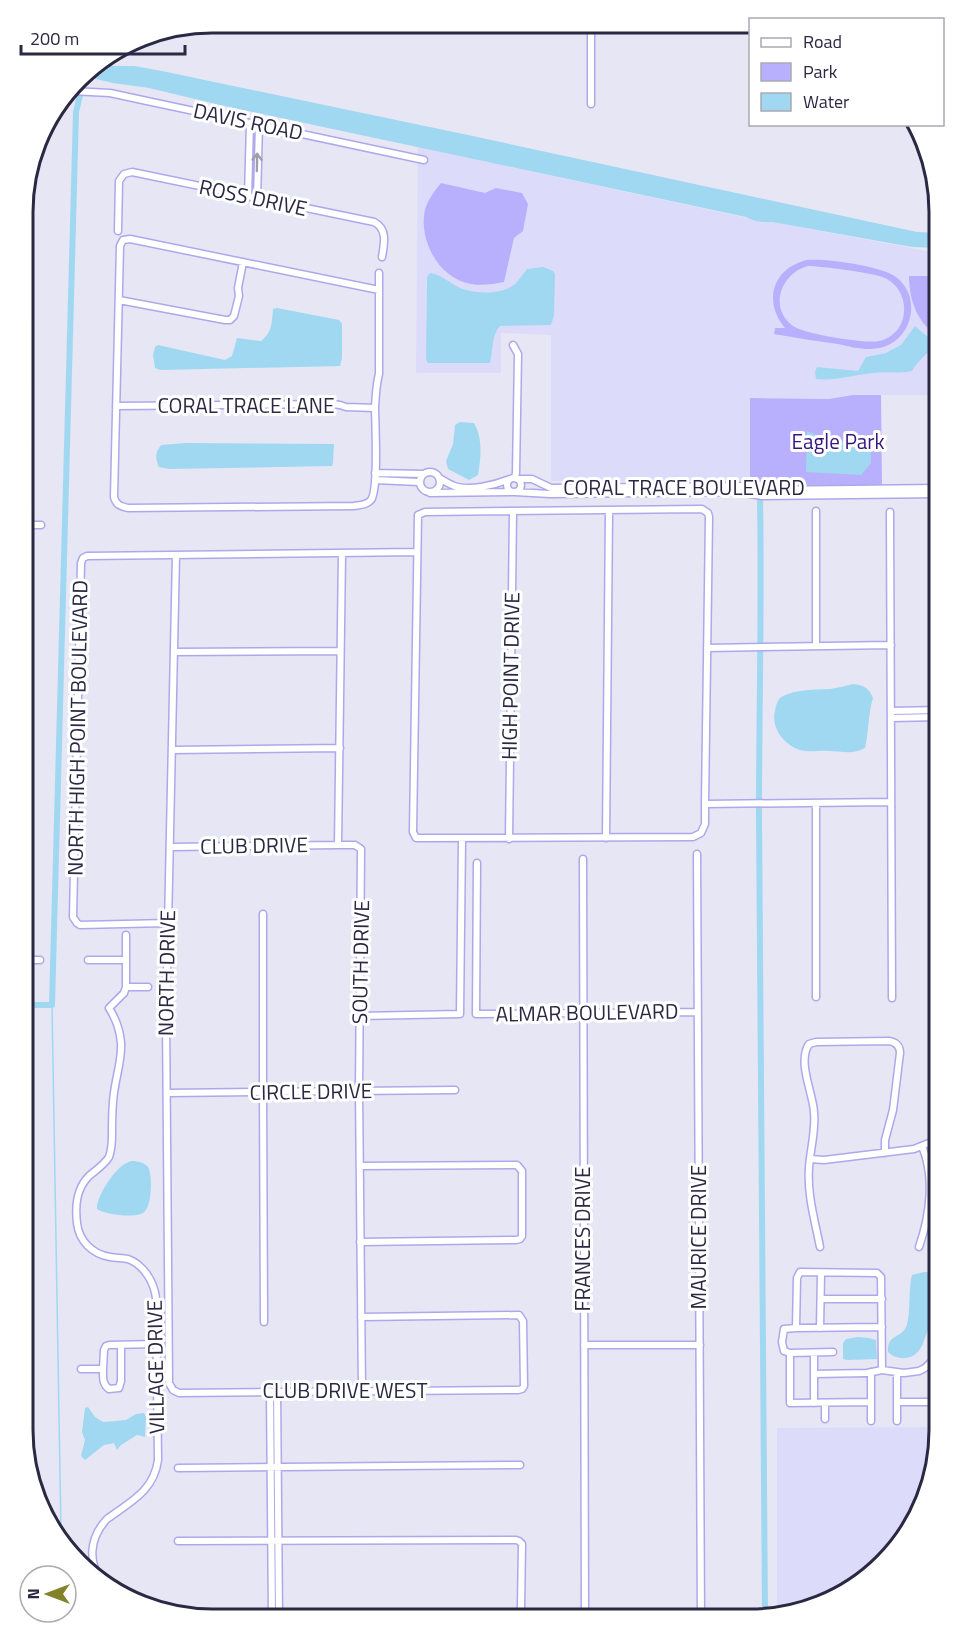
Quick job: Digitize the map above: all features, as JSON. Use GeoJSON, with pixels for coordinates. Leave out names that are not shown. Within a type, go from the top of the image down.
{"type":"FeatureCollection","features":[{"type":"Feature","properties":{"kind":"street"},"geometry":{"type":"LineString","coordinates":[[591,33],[591,104]]}},
{"type":"Feature","properties":{"kind":"street","name":"DAVIS ROAD"},"geometry":{"type":"LineString","coordinates":[[80,91],[110,93],[424,160]]}},
{"type":"Feature","properties":{"kind":"street"},"geometry":{"type":"LineString","coordinates":[[248,197],[250,123]]}},
{"type":"Feature","properties":{"kind":"street"},"geometry":{"type":"LineString","coordinates":[[257,199],[259,124]]}},
{"type":"Feature","properties":{"kind":"street","name":"ROSS DRIVE"},"geometry":{"type":"LineString","coordinates":[[118,231],[119,184],[124,174],[132,172],[374,222],[383,229],[382,257]]}},
{"type":"Feature","properties":{"kind":"street"},"geometry":{"type":"LineString","coordinates":[[379,273],[379,290],[379,374],[375,408],[375,477],[373,496],[370,501],[365,505],[354,506],[128,508],[116,503],[114,496],[120,246],[123,240],[130,239],[379,290]]}},
{"type":"Feature","properties":{"kind":"street"},"geometry":{"type":"LineString","coordinates":[[119,300],[230,320],[234,316],[239,296],[238,288],[243,262]]}},
{"type":"Feature","properties":{"kind":"street"},"geometry":{"type":"LineString","coordinates":[[513,345],[518,354],[516,473],[514,479],[507,485],[509,490],[514,492],[520,487],[520,483],[514,479]]}},
{"type":"Feature","properties":{"kind":"street","name":"CORAL TRACE LANE"},"geometry":{"type":"LineString","coordinates":[[116,406],[333,404],[375,408]]}},
{"type":"Feature","properties":{"kind":"street","name":"CORAL TRACE BOULEVARD"},"geometry":{"type":"LineString","coordinates":[[375,477],[432,472],[460,488],[488,487],[514,479],[532,479],[551,488],[740,486],[761,490],[854,492]]}},
{"type":"Feature","properties":{"kind":"street"},"geometry":{"type":"LineString","coordinates":[[419,482],[424,474]]}},
{"type":"Feature","properties":{"kind":"street"},"geometry":{"type":"LineString","coordinates":[[375,477],[419,482]]}},
{"type":"Feature","properties":{"kind":"street"},"geometry":{"type":"LineString","coordinates":[[419,482],[422,490],[430,493],[438,489],[439,478]]}},
{"type":"Feature","properties":{"kind":"street"},"geometry":{"type":"LineString","coordinates":[[854,492],[929,488]]}},
{"type":"Feature","properties":{"kind":"street","name":"CORAL TRACE BOULEVARD"},"geometry":{"type":"LineString","coordinates":[[430,493],[739,492],[762,496],[854,492]]}},
{"type":"Feature","properties":{"kind":"street"},"geometry":{"type":"LineString","coordinates":[[854,492],[929,494]]}},
{"type":"Feature","properties":{"kind":"street"},"geometry":{"type":"LineString","coordinates":[[702,509],[708,513],[704,829],[699,835],[693,837],[416,838],[413,832],[417,519],[421,513],[609,511],[702,509]]}},
{"type":"Feature","properties":{"kind":"street"},"geometry":{"type":"LineString","coordinates":[[606,838],[609,511]]}},
{"type":"Feature","properties":{"kind":"street"},"geometry":{"type":"LineString","coordinates":[[816,511],[816,646]]}},
{"type":"Feature","properties":{"kind":"street","name":"HIGH POINT DRIVE"},"geometry":{"type":"LineString","coordinates":[[509,839],[513,512]]}},
{"type":"Feature","properties":{"kind":"street"},"geometry":{"type":"LineString","coordinates":[[890,512],[892,998]]}},
{"type":"Feature","properties":{"kind":"street"},"geometry":{"type":"LineString","coordinates":[[33,525],[41,525]]}},
{"type":"Feature","properties":{"kind":"street","name":"NORTH HIGH POINT BOULEVARD"},"geometry":{"type":"LineString","coordinates":[[168,923],[80,925],[73,917],[81,563],[83,558],[87,556],[417,552]]}},
{"type":"Feature","properties":{"kind":"street"},"geometry":{"type":"LineString","coordinates":[[338,845],[342,553]]}},
{"type":"Feature","properties":{"kind":"street","name":"NORTH DRIVE"},"geometry":{"type":"LineString","coordinates":[[173,1390],[169,1383],[166,1018],[176,555]]}},
{"type":"Feature","properties":{"kind":"street"},"geometry":{"type":"LineString","coordinates":[[707,648],[891,645]]}},
{"type":"Feature","properties":{"kind":"street"},"geometry":{"type":"LineString","coordinates":[[174,652],[340,651]]}},
{"type":"Feature","properties":{"kind":"street"},"geometry":{"type":"LineString","coordinates":[[891,714],[929,711]]}},
{"type":"Feature","properties":{"kind":"street"},"geometry":{"type":"LineString","coordinates":[[891,714],[929,716]]}},
{"type":"Feature","properties":{"kind":"street"},"geometry":{"type":"LineString","coordinates":[[172,750],[340,748]]}},
{"type":"Feature","properties":{"kind":"street"},"geometry":{"type":"LineString","coordinates":[[705,804],[891,802]]}},
{"type":"Feature","properties":{"kind":"street"},"geometry":{"type":"LineString","coordinates":[[816,803],[816,997]]}},
{"type":"Feature","properties":{"kind":"street"},"geometry":{"type":"LineString","coordinates":[[360,1016],[460,1014],[462,839]]}},
{"type":"Feature","properties":{"kind":"street","name":"CLUB DRIVE"},"geometry":{"type":"LineString","coordinates":[[170,847],[338,845]]}},
{"type":"Feature","properties":{"kind":"street","name":"SOUTH DRIVE"},"geometry":{"type":"LineString","coordinates":[[338,845],[358,846],[362,852],[359,1091],[362,1391]]}},
{"type":"Feature","properties":{"kind":"street","name":"MAURICE DRIVE"},"geometry":{"type":"LineString","coordinates":[[698,854],[701,1609]]}},
{"type":"Feature","properties":{"kind":"street","name":"FRANCES DRIVE"},"geometry":{"type":"LineString","coordinates":[[583,859],[585,1609]]}},
{"type":"Feature","properties":{"kind":"street","name":"ALMAR BOULEVARD"},"geometry":{"type":"LineString","coordinates":[[477,862],[476,1014],[698,1012]]}},
{"type":"Feature","properties":{"kind":"street"},"geometry":{"type":"LineString","coordinates":[[263,914],[264,1322]]}},
{"type":"Feature","properties":{"kind":"street"},"geometry":{"type":"LineString","coordinates":[[126,935],[126,987],[148,987]]}},
{"type":"Feature","properties":{"kind":"street"},"geometry":{"type":"LineString","coordinates":[[33,960],[40,960]]}},
{"type":"Feature","properties":{"kind":"street"},"geometry":{"type":"LineString","coordinates":[[88,960],[126,960]]}},
{"type":"Feature","properties":{"kind":"street","name":"VILLAGE DRIVE"},"geometry":{"type":"LineString","coordinates":[[94,1564],[92,1547],[102,1524],[147,1488],[157,1468],[156,1295],[150,1278],[140,1267],[129,1260],[109,1257],[90,1249],[78,1231],[77,1221],[76,1205],[80,1190],[89,1177],[106,1161],[112,1149],[112,1101],[121,1047],[115,1018],[109,1008],[124,993],[126,987]]}},
{"type":"Feature","properties":{"kind":"street"},"geometry":{"type":"LineString","coordinates":[[820,1247],[809,1191],[814,1111],[806,1070],[806,1049],[809,1044],[889,1041],[896,1043],[900,1050],[893,1110],[885,1140],[885,1153]]}},
{"type":"Feature","properties":{"kind":"street","name":"CIRCLE DRIVE"},"geometry":{"type":"LineString","coordinates":[[166,1093],[455,1090]]}},
{"type":"Feature","properties":{"kind":"street"},"geometry":{"type":"LineString","coordinates":[[810,1159],[824,1160],[885,1153],[914,1149],[929,1143]]}},
{"type":"Feature","properties":{"kind":"street"},"geometry":{"type":"LineString","coordinates":[[922,1146],[928,1163],[929,1178]]}},
{"type":"Feature","properties":{"kind":"street"},"geometry":{"type":"LineString","coordinates":[[360,1166],[517,1165],[522,1171],[522,1236],[516,1240],[360,1242]]}},
{"type":"Feature","properties":{"kind":"street"},"geometry":{"type":"LineString","coordinates":[[919,1246],[929,1199]]}},
{"type":"Feature","properties":{"kind":"street"},"geometry":{"type":"LineString","coordinates":[[796,1328],[797,1278],[800,1272],[877,1273],[881,1277],[882,1370]]}},
{"type":"Feature","properties":{"kind":"street"},"geometry":{"type":"LineString","coordinates":[[820,1328],[821,1274]]}},
{"type":"Feature","properties":{"kind":"street"},"geometry":{"type":"LineString","coordinates":[[821,1299],[882,1299]]}},
{"type":"Feature","properties":{"kind":"street","name":"CLUB DRIVE WEST"},"geometry":{"type":"LineString","coordinates":[[173,1390],[179,1393],[518,1390],[524,1386],[523,1321],[519,1315],[361,1317]]}},
{"type":"Feature","properties":{"kind":"street"},"geometry":{"type":"LineString","coordinates":[[832,1352],[790,1353],[784,1351],[782,1342],[784,1329],[882,1327]]}},
{"type":"Feature","properties":{"kind":"street"},"geometry":{"type":"LineString","coordinates":[[121,1345],[121,1381],[119,1388],[109,1389],[103,1382],[106,1346],[121,1345],[157,1344]]}},
{"type":"Feature","properties":{"kind":"street"},"geometry":{"type":"LineString","coordinates":[[584,1345],[700,1345]]}},
{"type":"Feature","properties":{"kind":"street"},"geometry":{"type":"LineString","coordinates":[[790,1353],[790,1403],[871,1402]]}},
{"type":"Feature","properties":{"kind":"street"},"geometry":{"type":"LineString","coordinates":[[814,1353],[814,1403]]}},
{"type":"Feature","properties":{"kind":"street"},"geometry":{"type":"LineString","coordinates":[[814,1374],[882,1370],[909,1373],[929,1365]]}},
{"type":"Feature","properties":{"kind":"street"},"geometry":{"type":"LineString","coordinates":[[81,1369],[104,1369]]}},
{"type":"Feature","properties":{"kind":"street"},"geometry":{"type":"LineString","coordinates":[[871,1372],[871,1420]]}},
{"type":"Feature","properties":{"kind":"street"},"geometry":{"type":"LineString","coordinates":[[897,1373],[897,1421]]}},
{"type":"Feature","properties":{"kind":"street"},"geometry":{"type":"LineString","coordinates":[[273,1391],[275,1609]]}},
{"type":"Feature","properties":{"kind":"street"},"geometry":{"type":"LineString","coordinates":[[897,1402],[929,1402]]}},
{"type":"Feature","properties":{"kind":"street"},"geometry":{"type":"LineString","coordinates":[[825,1403],[825,1419]]}},
{"type":"Feature","properties":{"kind":"street"},"geometry":{"type":"LineString","coordinates":[[178,1468],[520,1464]]}},
{"type":"Feature","properties":{"kind":"street"},"geometry":{"type":"LineString","coordinates":[[178,1541],[516,1540],[522,1544],[520,1609]]}},
{"type":"Feature","properties":{"kind":"shaded area"},"geometry":{"type":"Polygon","coordinates":[[[418,147],[764,223],[772,222],[929,251],[929,395],[853,395],[829,399],[751,398],[750,481],[551,481],[551,335],[501,333],[501,373],[416,373],[418,147]]]}},
{"type":"Feature","properties":{"kind":"shaded area"},"geometry":{"type":"Polygon","coordinates":[[[929,1427],[926,1465],[911,1509],[885,1548],[868,1565],[839,1585],[796,1603],[777,1607],[777,1428],[929,1427]]]}},
{"type":"Feature","properties":{"kind":"green space"},"geometry":{"type":"Polygon","coordinates":[[[441,183],[485,193],[496,188],[522,193],[528,204],[523,231],[514,238],[504,282],[480,285],[460,281],[442,268],[435,259],[426,238],[424,216],[432,194],[441,183]]]}},
{"type":"Feature","properties":{"kind":"green space"},"geometry":{"type":"Polygon","coordinates":[[[807,260],[839,262],[879,269],[896,277],[909,296],[910,318],[906,328],[890,344],[869,349],[774,334],[775,328],[785,328],[774,308],[775,287],[779,278],[795,264],[807,260]],[[808,266],[791,276],[781,292],[781,310],[785,319],[793,326],[822,335],[872,342],[887,338],[898,329],[904,315],[903,300],[892,282],[870,274],[808,266]]]}},
{"type":"Feature","properties":{"kind":"green space"},"geometry":{"type":"Polygon","coordinates":[[[909,276],[929,276],[929,329],[916,311],[909,276]]]}},
{"type":"Feature","properties":{"kind":"green space","name":"Eagle Park"},"geometry":{"type":"Polygon","coordinates":[[[853,395],[881,395],[882,485],[759,488],[750,485],[750,398],[829,399],[853,395]]]}},
{"type":"Feature","properties":{"kind":"water"},"geometry":{"type":"Polygon","coordinates":[[[111,65],[162,71],[917,232],[929,233],[929,248],[912,247],[772,222],[759,222],[746,217],[149,88],[93,78],[111,65]]]}},
{"type":"Feature","properties":{"kind":"water"},"geometry":{"type":"Polygon","coordinates":[[[543,267],[555,274],[554,316],[551,325],[500,326],[494,339],[490,363],[428,363],[426,360],[427,277],[430,273],[466,290],[496,292],[510,288],[527,269],[543,267]]]}},
{"type":"Feature","properties":{"kind":"water"},"geometry":{"type":"Polygon","coordinates":[[[273,309],[339,320],[342,324],[340,366],[160,370],[155,368],[153,355],[158,345],[225,360],[232,356],[237,338],[261,341],[265,338],[271,327],[273,309]]]}},
{"type":"Feature","properties":{"kind":"water"},"geometry":{"type":"Polygon","coordinates":[[[915,326],[929,338],[929,352],[912,371],[878,372],[816,379],[817,367],[858,371],[866,357],[886,353],[901,345],[915,326]]]}},
{"type":"Feature","properties":{"kind":"water"},"geometry":{"type":"Polygon","coordinates":[[[460,422],[474,423],[480,442],[478,475],[469,480],[448,469],[446,461],[453,444],[455,425],[460,422]]]}},
{"type":"Feature","properties":{"kind":"water"},"geometry":{"type":"Polygon","coordinates":[[[807,431],[831,441],[870,442],[871,463],[861,475],[806,472],[807,431]]]}},
{"type":"Feature","properties":{"kind":"water"},"geometry":{"type":"Polygon","coordinates":[[[186,443],[334,444],[333,463],[332,466],[169,469],[159,467],[156,456],[161,445],[186,443]]]}},
{"type":"Feature","properties":{"kind":"water"},"geometry":{"type":"Polygon","coordinates":[[[853,684],[866,688],[873,698],[865,748],[852,752],[805,751],[792,746],[781,737],[774,718],[781,697],[801,691],[830,689],[853,684]]]}},
{"type":"Feature","properties":{"kind":"water"},"geometry":{"type":"Polygon","coordinates":[[[131,1161],[144,1164],[150,1171],[151,1191],[146,1210],[139,1215],[127,1216],[97,1209],[99,1199],[109,1180],[122,1165],[131,1161]]]}},
{"type":"Feature","properties":{"kind":"water"},"geometry":{"type":"Polygon","coordinates":[[[929,1272],[929,1328],[917,1353],[901,1358],[888,1352],[888,1346],[892,1339],[903,1331],[908,1322],[912,1275],[929,1272]]]}},
{"type":"Feature","properties":{"kind":"water"},"geometry":{"type":"Polygon","coordinates":[[[858,1337],[876,1340],[877,1359],[843,1359],[843,1343],[846,1339],[858,1337]]]}},
{"type":"Feature","properties":{"kind":"water"},"geometry":{"type":"Polygon","coordinates":[[[88,1407],[95,1417],[103,1422],[126,1420],[136,1414],[144,1413],[146,1417],[145,1437],[137,1435],[117,1450],[114,1443],[104,1445],[85,1460],[81,1456],[85,1440],[82,1432],[85,1408],[88,1407]]]}},
{"type":"Feature","properties":{"kind":"waterway"},"geometry":{"type":"LineString","coordinates":[[33,1005],[52,1005],[76,112],[80,95]]}},
{"type":"Feature","properties":{"kind":"waterway"},"geometry":{"type":"LineString","coordinates":[[760,498],[759,813],[765,1608]]}},
{"type":"Feature","properties":{"kind":"waterway"},"geometry":{"type":"LineString","coordinates":[[52,1005],[61,1525]]}}]}
